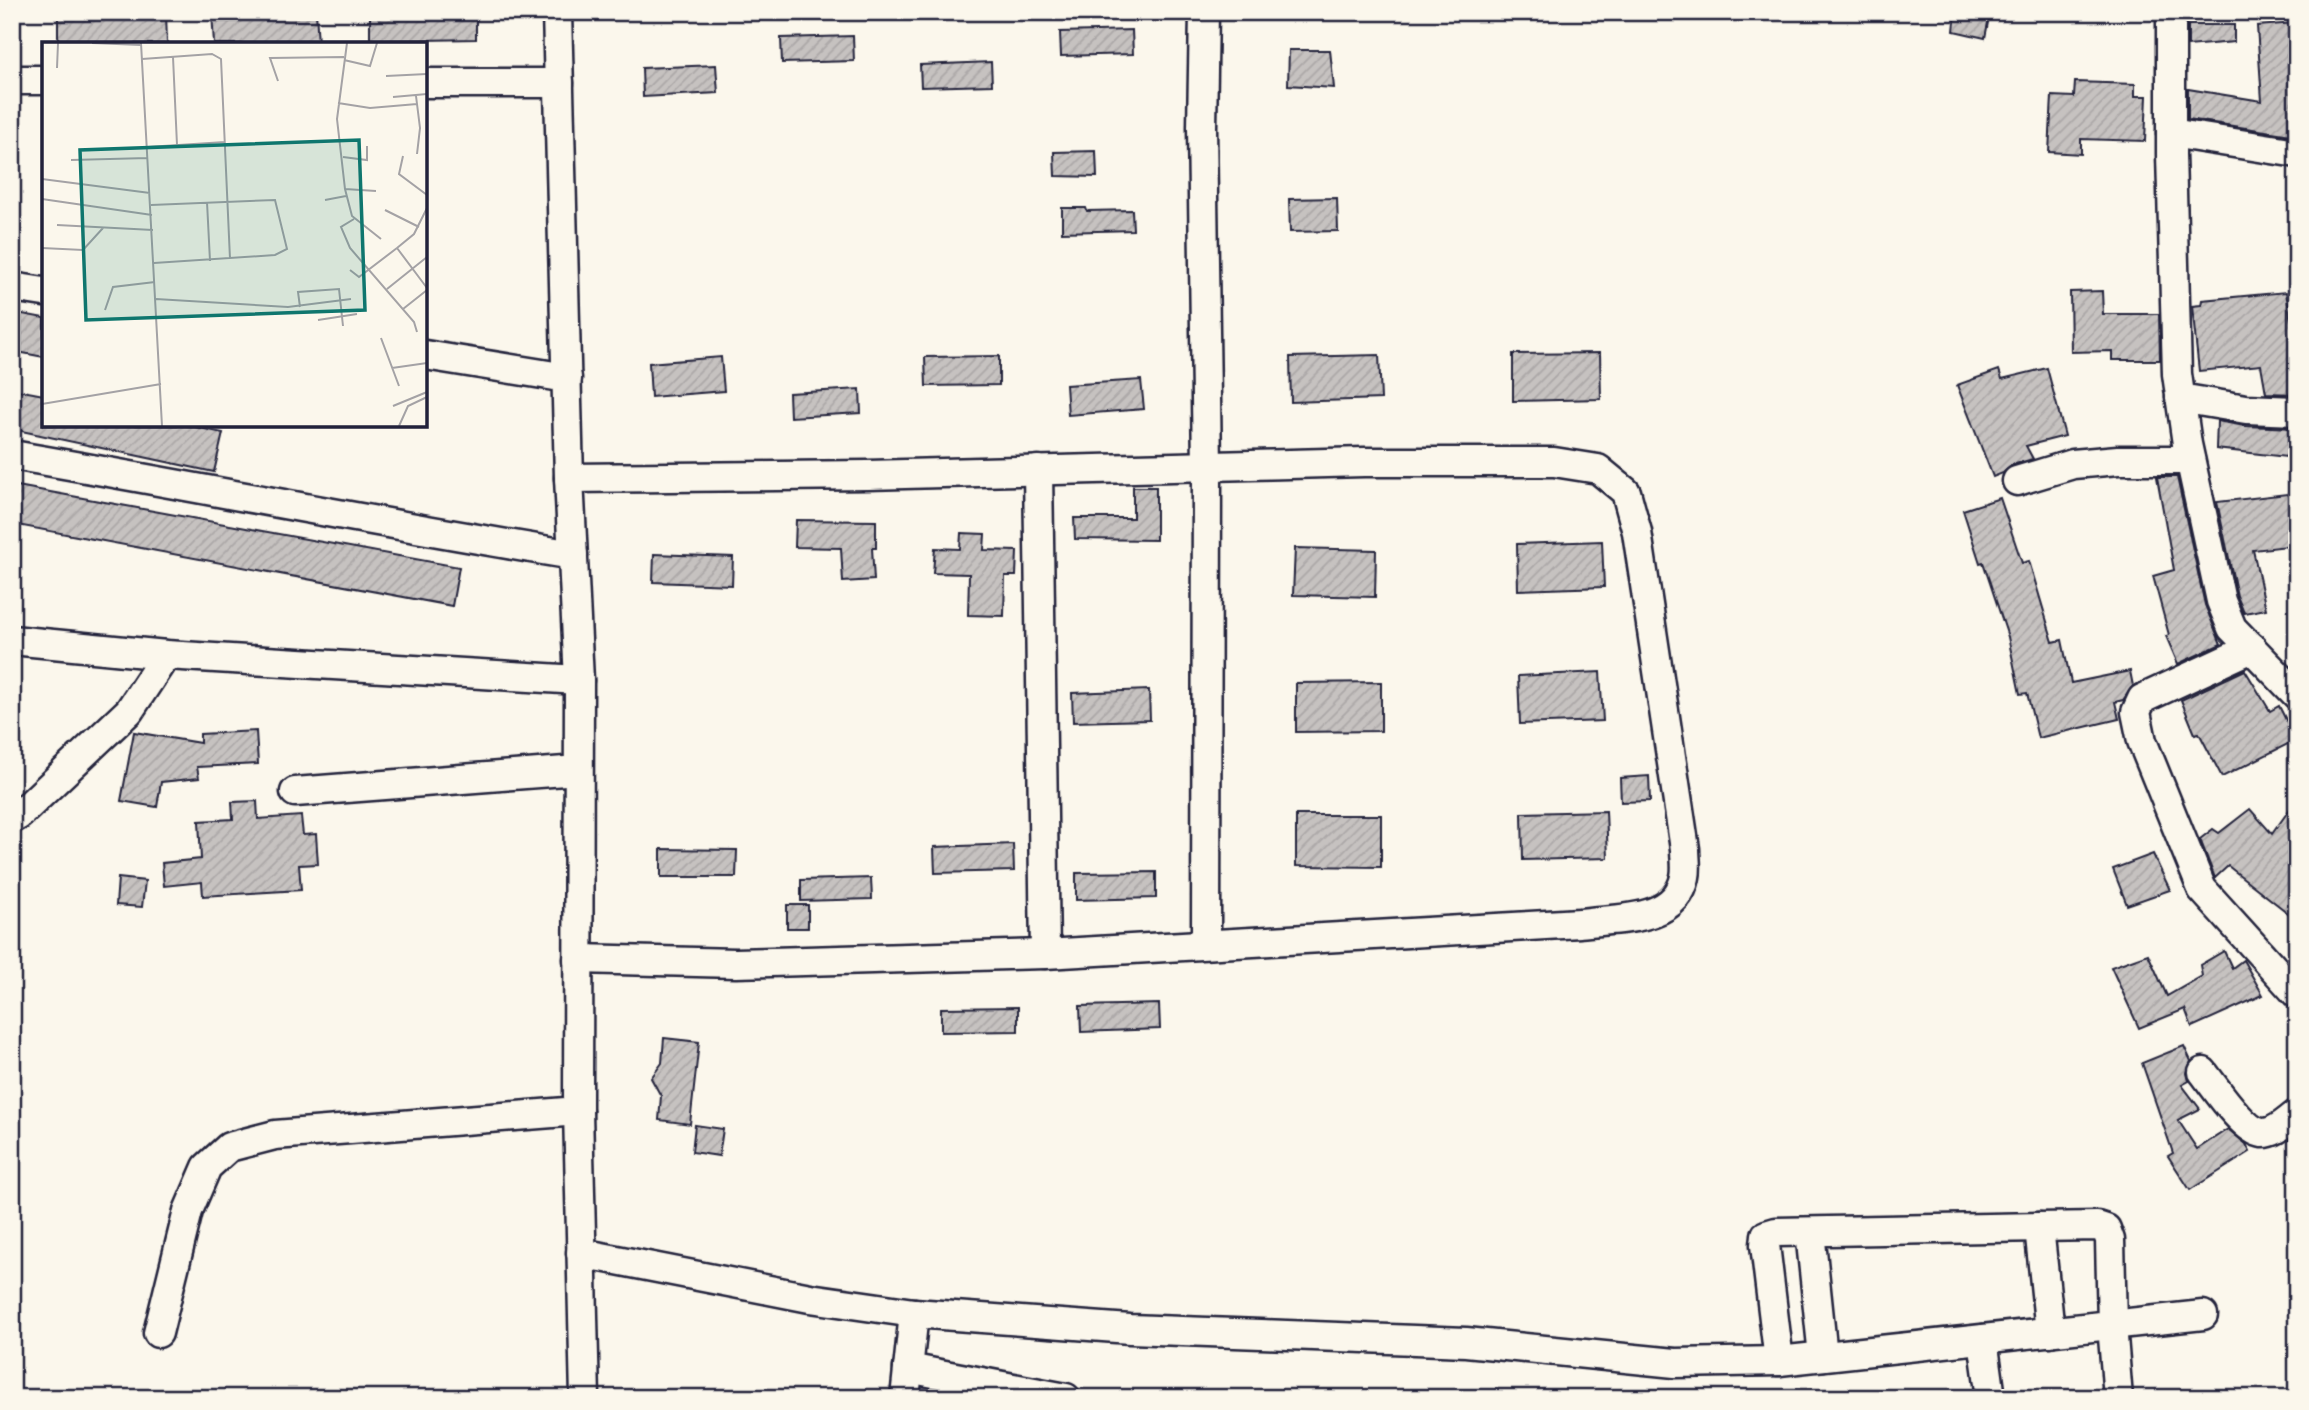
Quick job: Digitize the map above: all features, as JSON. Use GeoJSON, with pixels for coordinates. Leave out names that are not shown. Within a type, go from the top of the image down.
{"type":"FeatureCollection","features":[{"type":"Feature","properties":{"kind":"street"},"geometry":{"type":"LineString","coordinates":[[557,12],[569,478],[579,680],[578,1111],[585,1398]]}},
{"type":"Feature","properties":{"kind":"street"},"geometry":{"type":"LineString","coordinates":[[1203,12],[1207,466],[1206,943]]}},
{"type":"Feature","properties":{"kind":"street"},"geometry":{"type":"LineString","coordinates":[[2171,12],[2177,374],[2190,460],[2221,601],[2232,628],[2297,695]]}},
{"type":"Feature","properties":{"kind":"street"},"geometry":{"type":"LineString","coordinates":[[12,80],[42,80]]}},
{"type":"Feature","properties":{"kind":"street"},"geometry":{"type":"LineString","coordinates":[[427,83],[559,83]]}},
{"type":"Feature","properties":{"kind":"street"},"geometry":{"type":"LineString","coordinates":[[2171,133],[2297,153]]}},
{"type":"Feature","properties":{"kind":"street"},"geometry":{"type":"LineString","coordinates":[[12,287],[42,292]]}},
{"type":"Feature","properties":{"kind":"street"},"geometry":{"type":"LineString","coordinates":[[427,355],[567,378]]}},
{"type":"Feature","properties":{"kind":"street"},"geometry":{"type":"LineString","coordinates":[[2180,398],[2246,409],[2297,411]]}},
{"type":"Feature","properties":{"kind":"street"},"geometry":{"type":"LineString","coordinates":[[12,455],[573,555]]}},
{"type":"Feature","properties":{"kind":"street"},"geometry":{"type":"LineString","coordinates":[[2017,481],[2073,464],[2118,460],[2190,460]]}},
{"type":"Feature","properties":{"kind":"street"},"geometry":{"type":"LineString","coordinates":[[569,478],[868,475],[1364,462],[1554,461],[1598,470],[1626,492],[1637,532],[1660,673],[1685,849],[1686,876],[1677,898],[1654,914],[1580,923],[1045,954],[736,963],[578,959]]}},
{"type":"Feature","properties":{"kind":"street"},"geometry":{"type":"LineString","coordinates":[[1038,470],[1045,954]]}},
{"type":"Feature","properties":{"kind":"street"},"geometry":{"type":"LineString","coordinates":[[12,640],[166,655],[579,680]]}},
{"type":"Feature","properties":{"kind":"street"},"geometry":{"type":"LineString","coordinates":[[2252,648],[2142,699],[2136,712],[2142,741],[2202,889],[2297,994]]}},
{"type":"Feature","properties":{"kind":"street"},"geometry":{"type":"LineString","coordinates":[[12,819],[129,711],[166,655]]}},
{"type":"Feature","properties":{"kind":"street"},"geometry":{"type":"LineString","coordinates":[[295,792],[578,770]]}},
{"type":"Feature","properties":{"kind":"street"},"geometry":{"type":"LineString","coordinates":[[2203,1072],[2248,1126],[2255,1130],[2263,1133],[2275,1130],[2297,1114]]}},
{"type":"Feature","properties":{"kind":"street"},"geometry":{"type":"LineString","coordinates":[[158,1333],[188,1211],[207,1167],[229,1147],[275,1135],[578,1111]]}},
{"type":"Feature","properties":{"kind":"street"},"geometry":{"type":"LineString","coordinates":[[1779,1361],[1766,1235],[1776,1232],[2096,1226],[2106,1229],[2110,1240],[2112,1325],[2118,1398]]}},
{"type":"Feature","properties":{"kind":"street"},"geometry":{"type":"LineString","coordinates":[[2039,1227],[2050,1332]]}},
{"type":"Feature","properties":{"kind":"street"},"geometry":{"type":"LineString","coordinates":[[1810,1232],[1824,1356]]}},
{"type":"Feature","properties":{"kind":"street"},"geometry":{"type":"LineString","coordinates":[[582,1252],[810,1298],[914,1312],[1130,1329],[1466,1342],[1675,1363],[1779,1361],[2203,1315]]}},
{"type":"Feature","properties":{"kind":"street"},"geometry":{"type":"LineString","coordinates":[[905,1398],[914,1312]]}},
{"type":"Feature","properties":{"kind":"street"},"geometry":{"type":"LineString","coordinates":[[1983,1339],[1991,1398]]}},
{"type":"Feature","properties":{"kind":"street"},"geometry":{"type":"LineString","coordinates":[[908,1368],[1066,1398]]}},
{"type":"Feature","properties":{"kind":"building"},"geometry":{"type":"Polygon","coordinates":[[[58,12],[166,12],[167,42],[58,42],[58,12]]]}},
{"type":"Feature","properties":{"kind":"building"},"geometry":{"type":"Polygon","coordinates":[[[212,12],[316,12],[318,42],[214,42],[212,12]]]}},
{"type":"Feature","properties":{"kind":"building"},"geometry":{"type":"Polygon","coordinates":[[[370,12],[476,12],[476,39],[370,41],[370,12]]]}},
{"type":"Feature","properties":{"kind":"building"},"geometry":{"type":"Polygon","coordinates":[[[1956,12],[1990,12],[1985,38],[1954,31],[1956,12]]]}},
{"type":"Feature","properties":{"kind":"building"},"geometry":{"type":"Polygon","coordinates":[[[2297,23],[2297,136],[2188,119],[2188,89],[2262,101],[2257,26],[2297,23]]]}},
{"type":"Feature","properties":{"kind":"building"},"geometry":{"type":"Polygon","coordinates":[[[2188,25],[2234,25],[2234,42],[2188,46],[2188,25]]]}},
{"type":"Feature","properties":{"kind":"building"},"geometry":{"type":"Polygon","coordinates":[[[1132,30],[1133,54],[1061,56],[1060,32],[1132,30]]]}},
{"type":"Feature","properties":{"kind":"building"},"geometry":{"type":"Polygon","coordinates":[[[853,36],[854,61],[782,63],[781,38],[853,36]]]}},
{"type":"Feature","properties":{"kind":"building"},"geometry":{"type":"Polygon","coordinates":[[[1289,50],[1330,50],[1334,88],[1288,85],[1289,50]]]}},
{"type":"Feature","properties":{"kind":"building"},"geometry":{"type":"Polygon","coordinates":[[[991,62],[992,85],[921,87],[920,65],[991,62]]]}},
{"type":"Feature","properties":{"kind":"building"},"geometry":{"type":"Polygon","coordinates":[[[716,65],[718,93],[643,97],[642,68],[716,65]]]}},
{"type":"Feature","properties":{"kind":"building"},"geometry":{"type":"Polygon","coordinates":[[[2075,82],[2135,84],[2135,96],[2147,96],[2145,141],[2081,139],[2081,154],[2049,152],[2052,96],[2074,97],[2075,82]]]}},
{"type":"Feature","properties":{"kind":"building"},"geometry":{"type":"Polygon","coordinates":[[[1096,151],[1097,177],[1055,176],[1054,152],[1096,151]]]}},
{"type":"Feature","properties":{"kind":"building"},"geometry":{"type":"Polygon","coordinates":[[[1337,198],[1338,231],[1290,232],[1289,199],[1337,198]]]}},
{"type":"Feature","properties":{"kind":"building"},"geometry":{"type":"Polygon","coordinates":[[[1062,208],[1086,208],[1087,211],[1132,210],[1133,230],[1062,232],[1062,208]]]}},
{"type":"Feature","properties":{"kind":"building"},"geometry":{"type":"Polygon","coordinates":[[[2102,291],[2103,314],[2159,314],[2160,360],[2112,360],[2112,351],[2071,352],[2070,292],[2102,291]]]}},
{"type":"Feature","properties":{"kind":"building"},"geometry":{"type":"Polygon","coordinates":[[[2286,292],[2293,333],[2297,332],[2297,394],[2266,393],[2261,365],[2199,371],[2192,306],[2201,305],[2202,300],[2286,292]]]}},
{"type":"Feature","properties":{"kind":"building"},"geometry":{"type":"Polygon","coordinates":[[[12,312],[42,318],[42,357],[12,351],[12,312]]]}},
{"type":"Feature","properties":{"kind":"building"},"geometry":{"type":"Polygon","coordinates":[[[1600,353],[1601,399],[1513,401],[1513,354],[1600,353]]]}},
{"type":"Feature","properties":{"kind":"building"},"geometry":{"type":"Polygon","coordinates":[[[1379,355],[1381,399],[1291,402],[1290,357],[1379,355]]]}},
{"type":"Feature","properties":{"kind":"building"},"geometry":{"type":"Polygon","coordinates":[[[999,356],[999,385],[926,386],[925,357],[999,356]]]}},
{"type":"Feature","properties":{"kind":"building"},"geometry":{"type":"Polygon","coordinates":[[[721,357],[724,391],[651,397],[649,363],[721,357]]]}},
{"type":"Feature","properties":{"kind":"building"},"geometry":{"type":"Polygon","coordinates":[[[2047,368],[2065,436],[2026,446],[2033,459],[2012,465],[1993,477],[1957,385],[1999,370],[2002,379],[2047,368]]]}},
{"type":"Feature","properties":{"kind":"building"},"geometry":{"type":"Polygon","coordinates":[[[1141,380],[1144,409],[1068,415],[1066,385],[1141,380]]]}},
{"type":"Feature","properties":{"kind":"building"},"geometry":{"type":"Polygon","coordinates":[[[12,389],[42,395],[42,427],[195,427],[223,433],[214,472],[12,429],[12,389]]]}},
{"type":"Feature","properties":{"kind":"building"},"geometry":{"type":"Polygon","coordinates":[[[860,389],[861,413],[790,417],[789,393],[860,389]]]}},
{"type":"Feature","properties":{"kind":"building"},"geometry":{"type":"Polygon","coordinates":[[[2217,421],[2245,426],[2297,428],[2295,458],[2216,449],[2217,421]]]}},
{"type":"Feature","properties":{"kind":"building"},"geometry":{"type":"Polygon","coordinates":[[[2157,477],[2177,477],[2205,605],[2221,644],[2178,664],[2166,636],[2169,635],[2153,576],[2174,570],[2157,477]]]}},
{"type":"Feature","properties":{"kind":"building"},"geometry":{"type":"Polygon","coordinates":[[[12,485],[459,567],[452,606],[12,524],[12,485]]]}},
{"type":"Feature","properties":{"kind":"building"},"geometry":{"type":"Polygon","coordinates":[[[1133,487],[1156,487],[1156,540],[1075,539],[1074,518],[1133,518],[1133,487]]]}},
{"type":"Feature","properties":{"kind":"building"},"geometry":{"type":"Polygon","coordinates":[[[2297,493],[2297,545],[2253,550],[2266,609],[2244,613],[2237,596],[2217,502],[2297,493]]]}},
{"type":"Feature","properties":{"kind":"building"},"geometry":{"type":"Polygon","coordinates":[[[2000,498],[2022,563],[2029,561],[2053,642],[2062,640],[2071,683],[2130,671],[2133,686],[2123,700],[2115,702],[2119,719],[2038,738],[2027,693],[2020,694],[2008,637],[1963,510],[2000,498]]]}},
{"type":"Feature","properties":{"kind":"building"},"geometry":{"type":"Polygon","coordinates":[[[796,520],[876,521],[876,548],[872,548],[874,580],[843,582],[841,548],[795,547],[796,520]]]}},
{"type":"Feature","properties":{"kind":"building"},"geometry":{"type":"Polygon","coordinates":[[[961,533],[985,534],[984,550],[1017,551],[1016,576],[1005,576],[1004,616],[968,615],[969,574],[933,573],[935,548],[960,549],[961,533]]]}},
{"type":"Feature","properties":{"kind":"building"},"geometry":{"type":"Polygon","coordinates":[[[1602,541],[1604,587],[1518,590],[1517,544],[1602,541]]]}},
{"type":"Feature","properties":{"kind":"building"},"geometry":{"type":"Polygon","coordinates":[[[1295,548],[1376,550],[1375,597],[1293,595],[1295,548]]]}},
{"type":"Feature","properties":{"kind":"building"},"geometry":{"type":"Polygon","coordinates":[[[654,554],[733,557],[732,585],[653,582],[654,554]]]}},
{"type":"Feature","properties":{"kind":"building"},"geometry":{"type":"Polygon","coordinates":[[[2245,670],[2270,711],[2279,706],[2296,740],[2222,777],[2199,733],[2195,734],[2181,700],[2245,670]]]}},
{"type":"Feature","properties":{"kind":"building"},"geometry":{"type":"Polygon","coordinates":[[[1600,672],[1603,721],[1520,724],[1518,676],[1600,672]]]}},
{"type":"Feature","properties":{"kind":"building"},"geometry":{"type":"Polygon","coordinates":[[[1381,682],[1381,731],[1296,732],[1296,683],[1381,682]]]}},
{"type":"Feature","properties":{"kind":"building"},"geometry":{"type":"Polygon","coordinates":[[[1149,690],[1150,720],[1073,722],[1072,693],[1149,690]]]}},
{"type":"Feature","properties":{"kind":"building"},"geometry":{"type":"Polygon","coordinates":[[[256,731],[258,764],[197,767],[199,778],[161,782],[157,807],[121,801],[134,732],[200,743],[200,734],[256,731]]]}},
{"type":"Feature","properties":{"kind":"building"},"geometry":{"type":"Polygon","coordinates":[[[1649,776],[1650,801],[1621,802],[1620,778],[1649,776]]]}},
{"type":"Feature","properties":{"kind":"building"},"geometry":{"type":"Polygon","coordinates":[[[2297,799],[2297,920],[2228,866],[2215,878],[2200,839],[2213,829],[2219,833],[2250,809],[2272,834],[2297,799]]]}},
{"type":"Feature","properties":{"kind":"building"},"geometry":{"type":"Polygon","coordinates":[[[257,801],[258,819],[301,816],[303,835],[316,834],[318,864],[299,865],[301,890],[203,896],[202,882],[164,886],[162,863],[201,859],[199,821],[233,819],[232,802],[257,801]]]}},
{"type":"Feature","properties":{"kind":"building"},"geometry":{"type":"Polygon","coordinates":[[[1606,811],[1608,858],[1523,860],[1522,813],[1606,811]]]}},
{"type":"Feature","properties":{"kind":"building"},"geometry":{"type":"Polygon","coordinates":[[[1296,815],[1381,815],[1381,867],[1296,866],[1296,815]]]}},
{"type":"Feature","properties":{"kind":"building"},"geometry":{"type":"Polygon","coordinates":[[[1013,844],[1014,871],[935,873],[934,847],[1013,844]]]}},
{"type":"Feature","properties":{"kind":"building"},"geometry":{"type":"Polygon","coordinates":[[[661,849],[737,850],[736,877],[661,877],[661,849]]]}},
{"type":"Feature","properties":{"kind":"building"},"geometry":{"type":"Polygon","coordinates":[[[2153,854],[2170,890],[2127,905],[2113,869],[2153,854]]]}},
{"type":"Feature","properties":{"kind":"building"},"geometry":{"type":"Polygon","coordinates":[[[1156,872],[1156,898],[1076,900],[1076,873],[1156,872]]]}},
{"type":"Feature","properties":{"kind":"building"},"geometry":{"type":"Polygon","coordinates":[[[118,878],[145,881],[142,907],[116,905],[118,878]]]}},
{"type":"Feature","properties":{"kind":"building"},"geometry":{"type":"Polygon","coordinates":[[[871,878],[872,899],[801,901],[801,880],[871,878]]]}},
{"type":"Feature","properties":{"kind":"building"},"geometry":{"type":"Polygon","coordinates":[[[787,905],[808,905],[808,928],[787,928],[787,905]]]}},
{"type":"Feature","properties":{"kind":"building"},"geometry":{"type":"Polygon","coordinates":[[[2224,951],[2232,968],[2243,960],[2263,995],[2192,1027],[2185,1009],[2139,1028],[2111,967],[2148,954],[2167,996],[2202,976],[2200,965],[2224,951]]]}},
{"type":"Feature","properties":{"kind":"building"},"geometry":{"type":"Polygon","coordinates":[[[1159,1004],[1160,1029],[1081,1032],[1080,1006],[1159,1004]]]}},
{"type":"Feature","properties":{"kind":"building"},"geometry":{"type":"Polygon","coordinates":[[[1018,1007],[1018,1031],[941,1032],[941,1008],[1018,1007]]]}},
{"type":"Feature","properties":{"kind":"building"},"geometry":{"type":"Polygon","coordinates":[[[664,1038],[699,1042],[690,1124],[659,1120],[661,1096],[651,1078],[662,1063],[664,1038]]]}},
{"type":"Feature","properties":{"kind":"building"},"geometry":{"type":"Polygon","coordinates":[[[2184,1046],[2191,1061],[2187,1073],[2189,1081],[2182,1085],[2200,1109],[2178,1120],[2197,1149],[2228,1129],[2246,1144],[2250,1152],[2190,1190],[2168,1156],[2173,1153],[2142,1063],[2184,1046]]]}},
{"type":"Feature","properties":{"kind":"building"},"geometry":{"type":"Polygon","coordinates":[[[695,1125],[723,1129],[719,1156],[692,1152],[695,1125]]]}}]}
